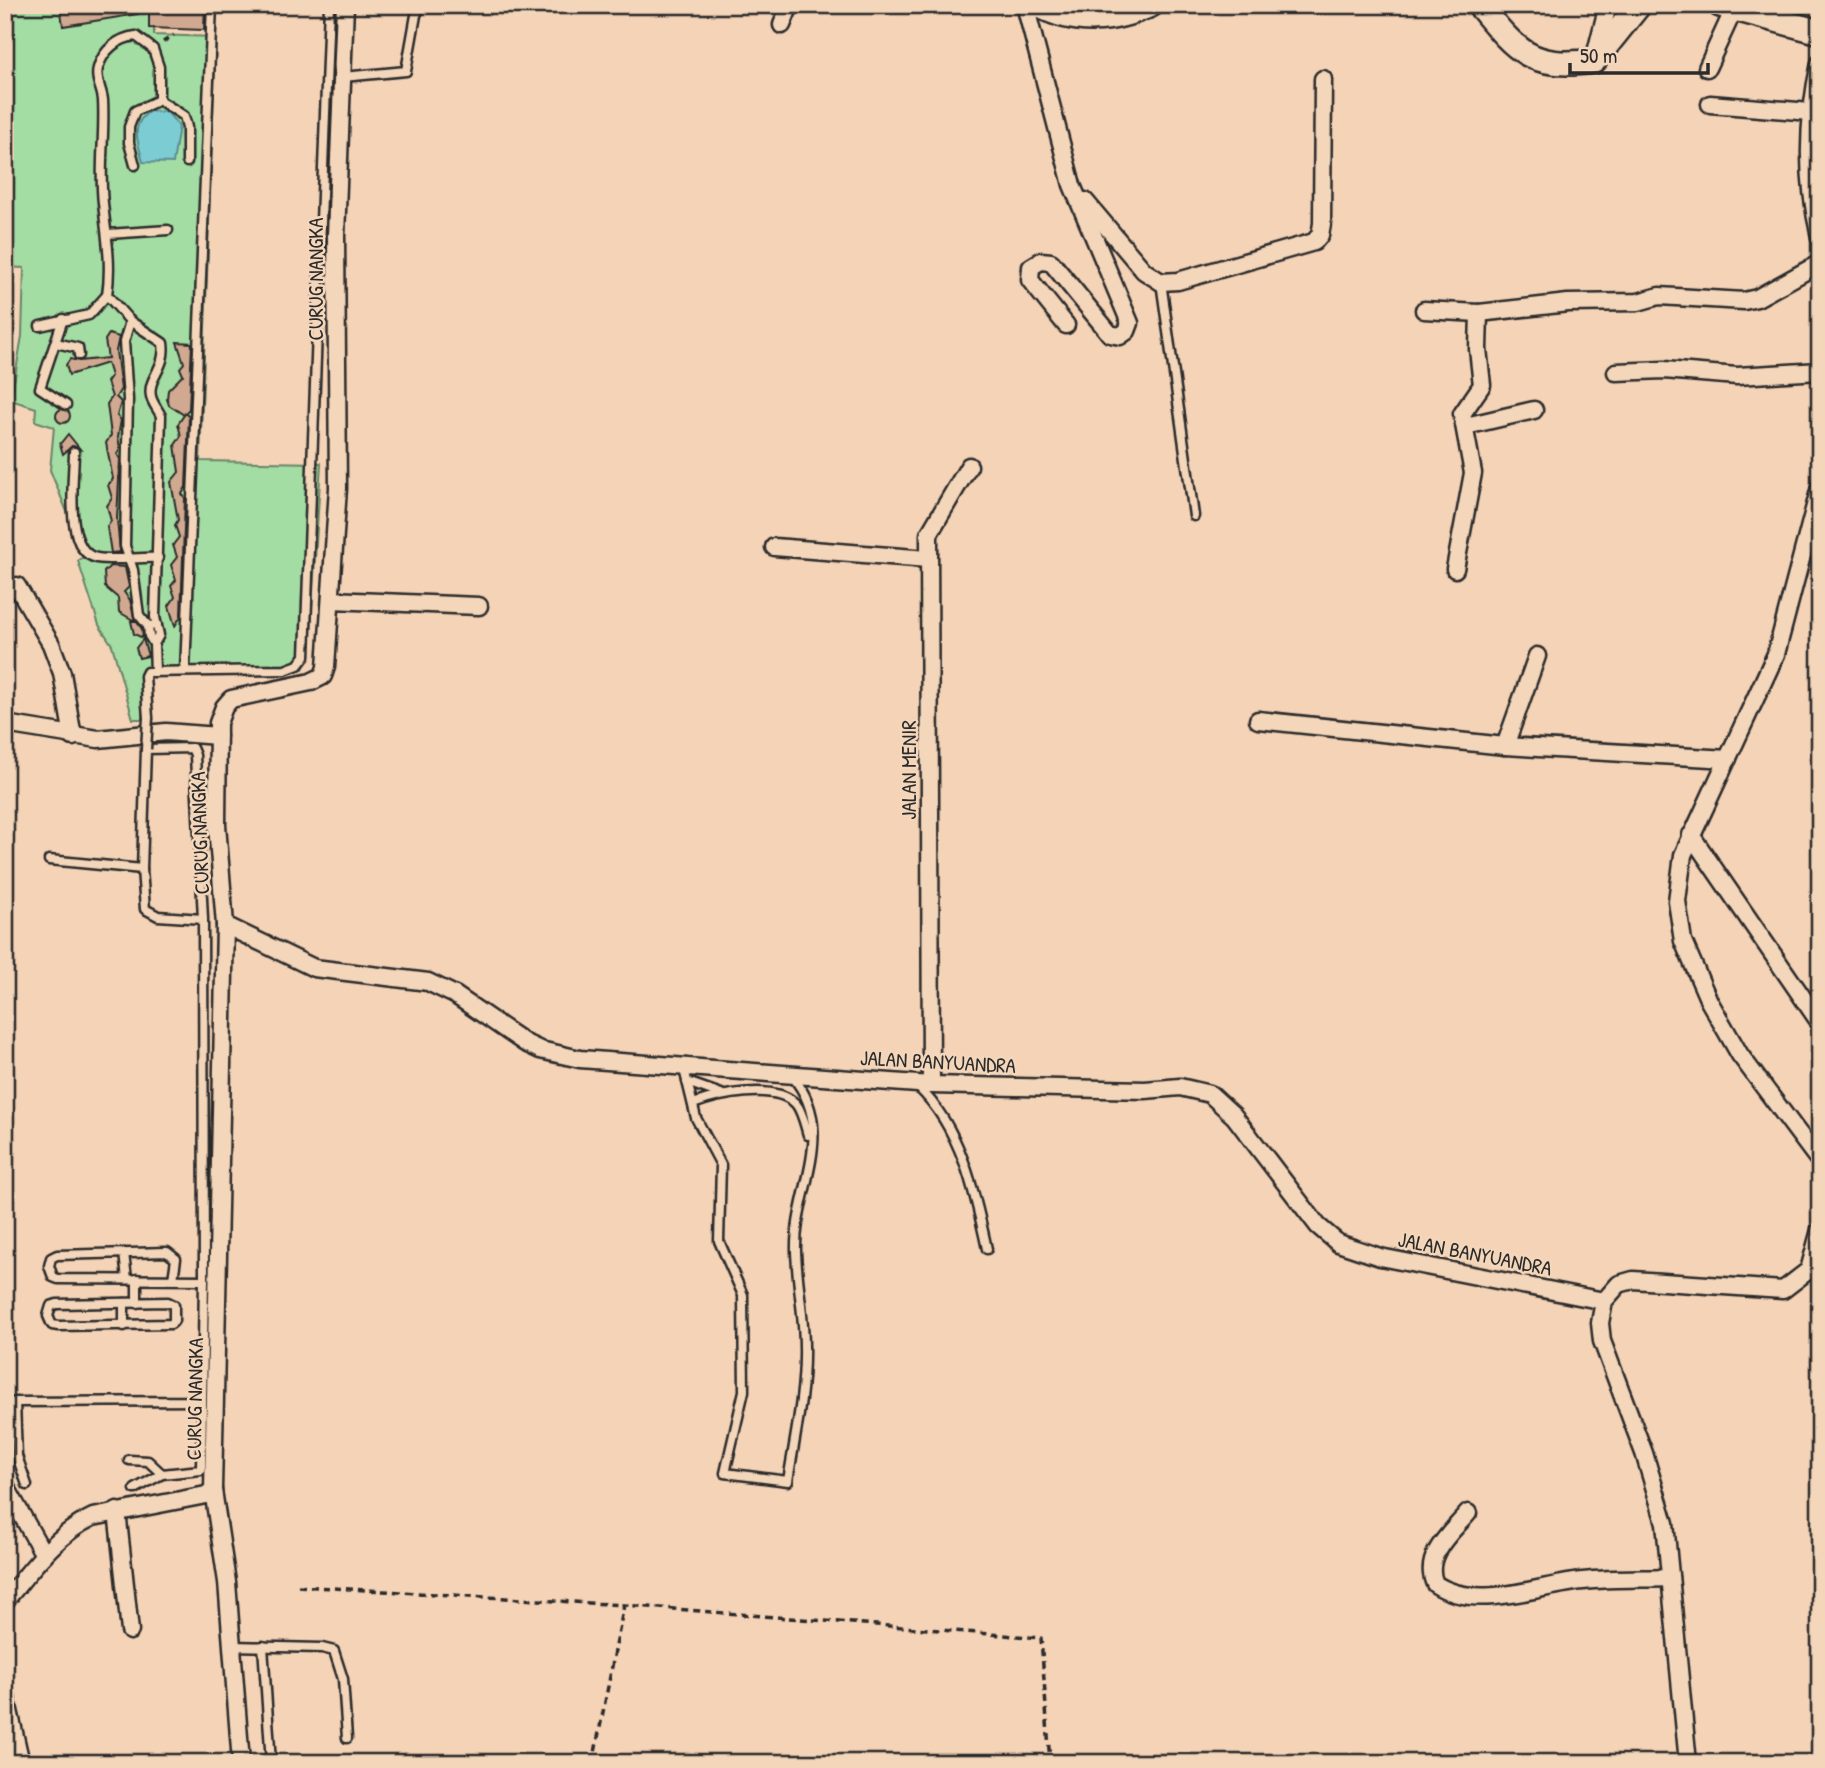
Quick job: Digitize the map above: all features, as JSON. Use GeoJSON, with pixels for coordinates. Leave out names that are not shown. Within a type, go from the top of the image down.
{"type":"FeatureCollection","features":[{"type":"Feature","properties":{"kind":"main road"},"geometry":{"type":"LineString","coordinates":[[1038,5],[1067,17],[1089,20],[1107,19],[1151,5]]}},
{"type":"Feature","properties":{"kind":"main road"},"geometry":{"type":"LineString","coordinates":[[1479,5],[1498,29],[1540,63],[1559,66],[1594,61],[1639,5]]}},
{"type":"Feature","properties":{"kind":"main road"},"geometry":{"type":"LineString","coordinates":[[1727,7],[1820,33]]}},
{"type":"Feature","properties":{"kind":"street","name":"CURUG NANGKA"},"geometry":{"type":"LineString","coordinates":[[5,1601],[44,1555],[77,1525],[117,1511],[201,1496],[213,1490],[225,925],[217,825],[219,717],[232,699],[300,686],[323,676],[329,648],[338,488],[337,236],[345,5]]}},
{"type":"Feature","properties":{"kind":"street"},"geometry":{"type":"LineString","coordinates":[[782,25],[790,5]]}},
{"type":"Feature","properties":{"kind":"street"},"geometry":{"type":"LineString","coordinates":[[1025,5],[1072,186],[1130,327],[1120,336],[1110,334],[1051,262],[1041,261],[1031,267],[1030,280],[1066,325]]}},
{"type":"Feature","properties":{"kind":"street"},"geometry":{"type":"LineString","coordinates":[[1594,61],[1608,5]]}},
{"type":"Feature","properties":{"kind":"street"},"geometry":{"type":"LineString","coordinates":[[1706,68],[1727,7]]}},
{"type":"Feature","properties":{"kind":"street"},"geometry":{"type":"LineString","coordinates":[[1820,63],[1811,112],[1810,180],[1820,237]]}},
{"type":"Feature","properties":{"kind":"street"},"geometry":{"type":"LineString","coordinates":[[1072,186],[1144,271],[1161,282],[1178,281],[1301,246],[1318,238],[1322,225],[1323,79]]}},
{"type":"Feature","properties":{"kind":"street"},"geometry":{"type":"LineString","coordinates":[[1710,104],[1811,112]]}},
{"type":"Feature","properties":{"kind":"street"},"geometry":{"type":"LineString","coordinates":[[1424,310],[1479,313],[1567,303],[1628,303],[1659,296],[1744,301],[1757,298],[1820,263]]}},
{"type":"Feature","properties":{"kind":"street"},"geometry":{"type":"LineString","coordinates":[[1455,569],[1471,492],[1472,473],[1463,410],[1482,385],[1478,349],[1479,313]]}},
{"type":"Feature","properties":{"kind":"street"},"geometry":{"type":"LineString","coordinates":[[1616,372],[1664,370],[1737,376],[1820,371]]}},
{"type":"Feature","properties":{"kind":"street"},"geometry":{"type":"LineString","coordinates":[[1466,426],[1534,410]]}},
{"type":"Feature","properties":{"kind":"street","name":"JALAN MENIR"},"geometry":{"type":"LineString","coordinates":[[923,1084],[930,528],[969,466]]}},
{"type":"Feature","properties":{"kind":"street"},"geometry":{"type":"LineString","coordinates":[[1820,487],[1813,544],[1773,662],[1682,855],[1677,901],[1683,941],[1693,967],[1740,1055],[1820,1162]]}},
{"type":"Feature","properties":{"kind":"street"},"geometry":{"type":"LineString","coordinates":[[774,547],[929,559]]}},
{"type":"Feature","properties":{"kind":"street"},"geometry":{"type":"LineString","coordinates":[[5,591],[17,586],[51,644],[62,673],[73,737]]}},
{"type":"Feature","properties":{"kind":"street"},"geometry":{"type":"LineString","coordinates":[[331,600],[479,606]]}},
{"type":"Feature","properties":{"kind":"street"},"geometry":{"type":"LineString","coordinates":[[1505,746],[1537,656]]}},
{"type":"Feature","properties":{"kind":"street"},"geometry":{"type":"LineString","coordinates":[[1258,720],[1505,746],[1728,758]]}},
{"type":"Feature","properties":{"kind":"street"},"geometry":{"type":"LineString","coordinates":[[5,724],[98,739],[166,732],[218,736]]}},
{"type":"Feature","properties":{"kind":"street"},"geometry":{"type":"LineString","coordinates":[[1691,835],[1820,1023]]}},
{"type":"Feature","properties":{"kind":"street","name":"JALAN BANYUANDRA"},"geometry":{"type":"LineString","coordinates":[[225,925],[314,968],[428,982],[454,995],[540,1050],[580,1059],[686,1075],[790,1074],[923,1084],[1145,1090],[1180,1087],[1210,1094],[1234,1116],[1318,1226],[1338,1243],[1380,1257],[1604,1301]]}},
{"type":"Feature","properties":{"kind":"street"},"geometry":{"type":"LineString","coordinates":[[1688,1763],[1665,1524],[1651,1476],[1602,1341],[1601,1312],[1604,1301],[1619,1284],[1633,1280],[1783,1290],[1809,1270],[1820,1230]]}},
{"type":"Feature","properties":{"kind":"street"},"geometry":{"type":"LineString","coordinates":[[5,1485],[44,1555]]}},
{"type":"Feature","properties":{"kind":"street"},"geometry":{"type":"LineString","coordinates":[[213,1490],[227,1582],[241,1763]]}},
{"type":"Feature","properties":{"kind":"street"},"geometry":{"type":"LineString","coordinates":[[117,1511],[130,1631]]}},
{"type":"Feature","properties":{"kind":"street"},"geometry":{"type":"LineString","coordinates":[[1468,1513],[1438,1548],[1432,1564],[1436,1584],[1448,1591],[1497,1595],[1583,1581],[1670,1578]]}},
{"type":"Feature","properties":{"kind":"street"},"geometry":{"type":"LineString","coordinates":[[5,1693],[21,1763]]}},
{"type":"Feature","properties":{"kind":"lane"},"geometry":{"type":"LineString","coordinates":[[185,671],[212,5]]}},
{"type":"Feature","properties":{"kind":"lane"},"geometry":{"type":"LineString","coordinates":[[203,919],[149,914],[143,902],[148,718],[145,676],[155,672],[285,670],[298,665],[305,656],[329,5]]}},
{"type":"Feature","properties":{"kind":"lane"},"geometry":{"type":"LineString","coordinates":[[343,77],[406,71],[416,15],[421,5]]}},
{"type":"Feature","properties":{"kind":"lane"},"geometry":{"type":"LineString","coordinates":[[40,326],[89,315],[107,295],[110,276],[103,204],[103,99],[97,78],[98,67],[121,37],[136,36],[153,49],[159,66],[159,100]]}},
{"type":"Feature","properties":{"kind":"lane"},"geometry":{"type":"LineString","coordinates":[[159,100],[184,116],[187,162]]}},
{"type":"Feature","properties":{"kind":"lane"},"geometry":{"type":"LineString","coordinates":[[135,166],[129,144],[129,127],[135,111],[159,100]]}},
{"type":"Feature","properties":{"kind":"lane"},"geometry":{"type":"LineString","coordinates":[[108,234],[168,230]]}},
{"type":"Feature","properties":{"kind":"lane"},"geometry":{"type":"LineString","coordinates":[[1161,282],[1194,516]]}},
{"type":"Feature","properties":{"kind":"lane"},"geometry":{"type":"LineString","coordinates":[[107,295],[130,321],[163,343],[165,351],[159,374],[151,383],[150,394],[161,416],[157,482],[158,558],[152,626]]}},
{"type":"Feature","properties":{"kind":"lane"},"geometry":{"type":"LineString","coordinates":[[63,319],[40,389],[66,405]]}},
{"type":"Feature","properties":{"kind":"lane"},"geometry":{"type":"LineString","coordinates":[[130,321],[124,342],[128,399],[126,557],[132,570],[139,615],[159,635],[154,644],[155,672]]}},
{"type":"Feature","properties":{"kind":"lane"},"geometry":{"type":"LineString","coordinates":[[56,343],[78,348],[79,355]]}},
{"type":"Feature","properties":{"kind":"lane"},"geometry":{"type":"LineString","coordinates":[[75,452],[75,531],[88,555],[99,558],[158,558]]}},
{"type":"Feature","properties":{"kind":"lane"},"geometry":{"type":"LineString","coordinates":[[135,1489],[162,1474],[201,1470],[204,1280],[203,919],[195,755],[192,748],[146,749]]}},
{"type":"Feature","properties":{"kind":"lane"},"geometry":{"type":"LineString","coordinates":[[49,860],[142,869]]}},
{"type":"Feature","properties":{"kind":"lane"},"geometry":{"type":"LineString","coordinates":[[686,1075],[696,1118],[721,1165],[719,1241],[743,1296],[744,1391],[725,1473],[788,1480],[800,1407],[805,1351],[796,1248],[813,1148],[808,1095],[790,1074]]}},
{"type":"Feature","properties":{"kind":"lane"},"geometry":{"type":"LineString","coordinates":[[686,1075],[721,1094]]}},
{"type":"Feature","properties":{"kind":"lane"},"geometry":{"type":"LineString","coordinates":[[923,1084],[947,1125],[976,1199],[987,1249]]}},
{"type":"Feature","properties":{"kind":"lane"},"geometry":{"type":"LineString","coordinates":[[693,1104],[721,1094],[753,1092],[787,1098],[797,1105],[813,1148]]}},
{"type":"Feature","properties":{"kind":"lane"},"geometry":{"type":"LineString","coordinates":[[124,1253],[137,1303]]}},
{"type":"Feature","properties":{"kind":"lane"},"geometry":{"type":"LineString","coordinates":[[173,1279],[176,1265],[173,1254],[57,1255],[49,1261],[50,1272],[58,1279],[204,1280]]}},
{"type":"Feature","properties":{"kind":"lane"},"geometry":{"type":"LineString","coordinates":[[168,1302],[174,1305],[174,1321],[171,1324],[58,1326],[52,1325],[48,1316],[51,1306],[57,1304],[124,1303],[168,1302]]}},
{"type":"Feature","properties":{"kind":"lane"},"geometry":{"type":"LineString","coordinates":[[124,1303],[124,1326]]}},
{"type":"Feature","properties":{"kind":"lane"},"geometry":{"type":"LineString","coordinates":[[27,1485],[17,1456],[15,1402],[202,1401]]}},
{"type":"Feature","properties":{"kind":"lane"},"geometry":{"type":"LineString","coordinates":[[129,1460],[148,1461],[162,1474]]}},
{"type":"Feature","properties":{"kind":"lane"},"geometry":{"type":"LineString","coordinates":[[232,1646],[334,1651],[343,1679],[347,1738]]}},
{"type":"Feature","properties":{"kind":"lane"},"geometry":{"type":"LineString","coordinates":[[263,1646],[271,1763]]}},
{"type":"Feature","properties":{"kind":"path"},"geometry":{"type":"LineString","coordinates":[[298,1586],[624,1605],[1041,1638],[1050,1763]]}},
{"type":"Feature","properties":{"kind":"path"},"geometry":{"type":"LineString","coordinates":[[593,1763],[624,1605]]}},
{"type":"Feature","properties":{"kind":"green space"},"geometry":{"type":"Polygon","coordinates":[[[5,5],[154,5],[154,35],[216,37],[200,461],[321,463],[309,657],[303,669],[145,673],[142,719],[133,719],[112,645],[99,625],[78,561],[85,556],[50,470],[54,427],[35,421],[36,408],[11,400],[22,336],[24,268],[5,267],[5,226],[13,146],[5,108],[5,5]]]}},
{"type":"Feature","properties":{"kind":"water"},"geometry":{"type":"Polygon","coordinates":[[[150,111],[167,112],[179,126],[173,163],[143,162],[137,128],[143,116],[150,111]]]}},
{"type":"Feature","properties":{"kind":"building"},"geometry":{"type":"Polygon","coordinates":[[[60,5],[137,5],[138,14],[63,26],[60,5]]]}},
{"type":"Feature","properties":{"kind":"building"},"geometry":{"type":"Polygon","coordinates":[[[149,5],[205,5],[204,30],[149,28],[149,5]]]}},
{"type":"Feature","properties":{"kind":"building"},"geometry":{"type":"Polygon","coordinates":[[[109,334],[119,337],[116,351],[121,389],[116,397],[121,402],[117,416],[121,420],[118,437],[120,448],[117,454],[120,459],[117,519],[120,552],[111,553],[107,527],[111,521],[107,506],[112,498],[108,485],[113,479],[106,443],[111,435],[107,404],[112,397],[107,382],[111,376],[107,363],[69,375],[66,365],[70,359],[79,361],[108,358],[105,340],[109,334]]]}},
{"type":"Feature","properties":{"kind":"building"},"geometry":{"type":"Polygon","coordinates":[[[177,342],[192,343],[189,409],[185,413],[189,417],[186,487],[182,494],[185,498],[181,616],[175,626],[169,606],[175,597],[171,586],[176,580],[171,565],[177,557],[173,545],[179,537],[175,525],[178,520],[171,482],[179,472],[175,445],[181,436],[178,424],[184,415],[169,405],[167,399],[168,390],[183,375],[180,368],[184,363],[177,342]]]}},
{"type":"Feature","properties":{"kind":"building"},"geometry":{"type":"Polygon","coordinates":[[[60,409],[66,409],[70,416],[66,423],[60,423],[56,419],[56,413],[60,409]]]}},
{"type":"Feature","properties":{"kind":"building"},"geometry":{"type":"Polygon","coordinates":[[[68,434],[80,449],[72,446],[63,454],[60,444],[68,434]]]}},
{"type":"Feature","properties":{"kind":"building"},"geometry":{"type":"Polygon","coordinates":[[[110,566],[125,567],[129,587],[124,592],[130,600],[135,621],[119,612],[118,598],[105,587],[104,572],[110,566]]]}},
{"type":"Feature","properties":{"kind":"building"},"geometry":{"type":"Polygon","coordinates":[[[131,621],[136,621],[142,629],[143,638],[134,634],[131,621]]]}},
{"type":"Feature","properties":{"kind":"building"},"geometry":{"type":"Polygon","coordinates":[[[143,639],[148,656],[139,658],[136,648],[143,639]]]}}]}
